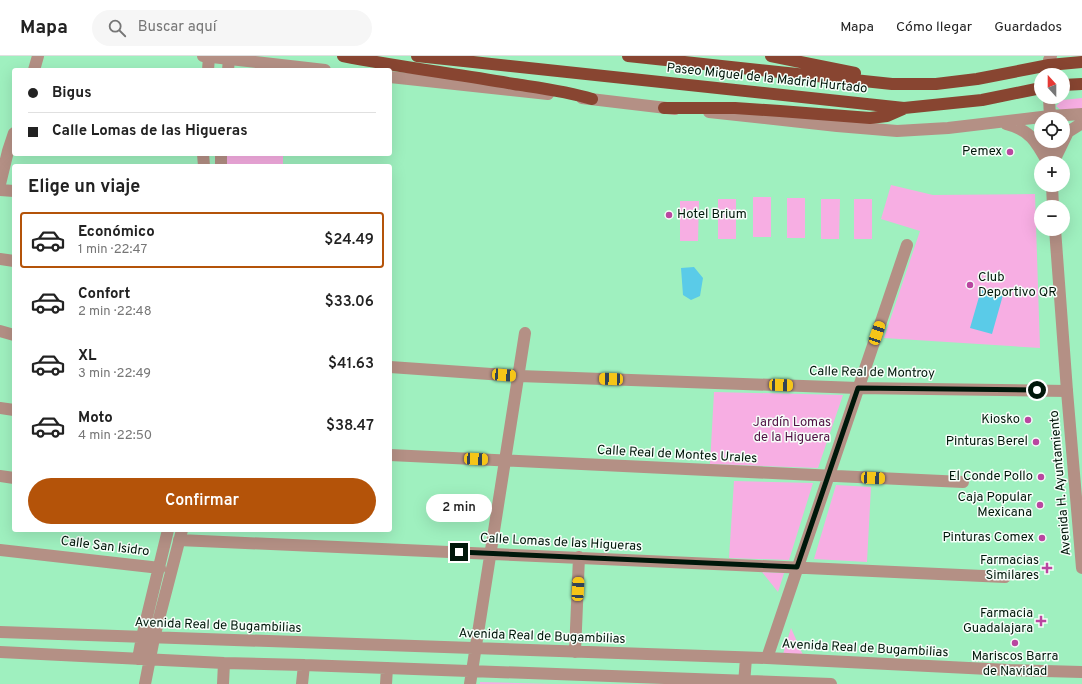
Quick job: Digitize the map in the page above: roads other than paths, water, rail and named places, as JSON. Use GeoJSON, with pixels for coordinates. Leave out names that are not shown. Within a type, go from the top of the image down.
{"type":"FeatureCollection","features":[{"type":"Feature","properties":{"kind":"highway"},"geometry":{"type":"LineString","coordinates":[[343,56],[391,65],[572,93],[592,99]]}},
{"type":"Feature","properties":{"kind":"highway","name":"Paseo Miguel de la Madrid Hurtado"},"geometry":{"type":"LineString","coordinates":[[417,56],[904,108],[982,100],[1034,89]]}},
{"type":"Feature","properties":{"kind":"highway","name":"Paseo Miguel de la Madrid Hurtado"},"geometry":{"type":"LineString","coordinates":[[628,56],[892,84],[943,83],[978,79],[1049,62],[1082,62]]}},
{"type":"Feature","properties":{"kind":"highway"},"geometry":{"type":"LineString","coordinates":[[771,56],[851,72],[892,84]]}},
{"type":"Feature","properties":{"kind":"highway"},"geometry":{"type":"LineString","coordinates":[[1070,85],[1082,84]]}},
{"type":"Feature","properties":{"kind":"highway"},"geometry":{"type":"LineString","coordinates":[[664,108],[736,108],[823,113],[870,118],[887,116],[904,108]]}},
{"type":"Feature","properties":{"kind":"street"},"geometry":{"type":"LineString","coordinates":[[35,68],[38,56]]}},
{"type":"Feature","properties":{"kind":"street"},"geometry":{"type":"LineString","coordinates":[[208,68],[207,56],[228,62],[301,68]]}},
{"type":"Feature","properties":{"kind":"street"},"geometry":{"type":"LineString","coordinates":[[392,77],[664,108],[897,131],[948,128],[1034,120]]}},
{"type":"Feature","properties":{"kind":"street"},"geometry":{"type":"LineString","coordinates":[[1070,116],[1082,114]]}},
{"type":"Feature","properties":{"kind":"street"},"geometry":{"type":"LineString","coordinates":[[999,123],[1019,128],[1029,134],[1045,156]]}},
{"type":"Feature","properties":{"kind":"street"},"geometry":{"type":"LineString","coordinates":[[1054,156],[1068,132],[1082,123]]}},
{"type":"Feature","properties":{"kind":"street"},"geometry":{"type":"LineString","coordinates":[[0,184],[4,151],[12,137]]}},
{"type":"Feature","properties":{"kind":"street"},"geometry":{"type":"LineString","coordinates":[[0,190],[12,191]]}},
{"type":"Feature","properties":{"kind":"street","name":"Avenida H. Ayuntamiento"},"geometry":{"type":"LineString","coordinates":[[1056,236],[1067,391],[1077,453],[1082,568]]}},
{"type":"Feature","properties":{"kind":"street"},"geometry":{"type":"LineString","coordinates":[[767,658],[906,245]]}},
{"type":"Feature","properties":{"kind":"street"},"geometry":{"type":"LineString","coordinates":[[0,259],[12,260]]}},
{"type":"Feature","properties":{"kind":"street"},"geometry":{"type":"LineString","coordinates":[[0,331],[12,334]]}},
{"type":"Feature","properties":{"kind":"street"},"geometry":{"type":"LineString","coordinates":[[470,684],[525,333]]}},
{"type":"Feature","properties":{"kind":"street","name":"Calle Real de Montroy"},"geometry":{"type":"LineString","coordinates":[[392,367],[519,376],[858,388],[1067,391]]}},
{"type":"Feature","properties":{"kind":"street"},"geometry":{"type":"LineString","coordinates":[[0,408],[12,410]]}},
{"type":"Feature","properties":{"kind":"street","name":"Calle Real de Montes Urales"},"geometry":{"type":"LineString","coordinates":[[392,455],[964,482]]}},
{"type":"Feature","properties":{"kind":"street"},"geometry":{"type":"LineString","coordinates":[[0,476],[12,478]]}},
{"type":"Feature","properties":{"kind":"street"},"geometry":{"type":"LineString","coordinates":[[145,684],[144,659],[168,532]]}},
{"type":"Feature","properties":{"kind":"street"},"geometry":{"type":"LineString","coordinates":[[148,637],[180,535]]}},
{"type":"Feature","properties":{"kind":"street","name":"Calle Lomas de las Higueras"},"geometry":{"type":"LineString","coordinates":[[180,535],[490,554],[1005,576]]}},
{"type":"Feature","properties":{"kind":"street","name":"Calle San Isidro"},"geometry":{"type":"LineString","coordinates":[[0,550],[160,568]]}},
{"type":"Feature","properties":{"kind":"street"},"geometry":{"type":"LineString","coordinates":[[575,652],[579,557]]}},
{"type":"Feature","properties":{"kind":"street","name":"Avenida Real de Bugambilias"},"geometry":{"type":"LineString","coordinates":[[0,632],[767,658],[1009,670],[1082,672]]}},
{"type":"Feature","properties":{"kind":"street"},"geometry":{"type":"LineString","coordinates":[[0,652],[224,663],[471,671],[583,679],[831,684]]}},
{"type":"Feature","properties":{"kind":"street"},"geometry":{"type":"LineString","coordinates":[[744,682],[746,658]]}},
{"type":"Feature","properties":{"kind":"street"},"geometry":{"type":"LineString","coordinates":[[223,684],[224,663]]}},
{"type":"Feature","properties":{"kind":"street"},"geometry":{"type":"LineString","coordinates":[[302,684],[304,665]]}},
{"type":"Feature","properties":{"kind":"street"},"geometry":{"type":"LineString","coordinates":[[386,684],[387,668]]}},
{"type":"Feature","properties":{"kind":"water"},"geometry":{"type":"Polygon","coordinates":[[[694,267],[703,278],[700,296],[691,300],[683,295],[681,268],[694,267]]]}},
{"type":"Feature","properties":{"kind":"water"},"geometry":{"type":"Polygon","coordinates":[[[981,290],[1003,295],[992,334],[970,328],[981,290]]]}},
{"type":"Feature","properties":{"kind":"place","name":"Pemex"},"geometry":{"type":"Point","coordinates":[1010,152]}},
{"type":"Feature","properties":{"kind":"place","name":"Hotel Brium"},"geometry":{"type":"Point","coordinates":[669,215]}},
{"type":"Feature","properties":{"kind":"place","name":"Club Deportivo QR"},"geometry":{"type":"Point","coordinates":[970,285]}},
{"type":"Feature","properties":{"kind":"place","name":"Kiosko"},"geometry":{"type":"Point","coordinates":[1028,420]}},
{"type":"Feature","properties":{"kind":"place","name":"Pinturas Berel"},"geometry":{"type":"Point","coordinates":[1036,442]}},
{"type":"Feature","properties":{"kind":"place","name":"El Conde Pollo"},"geometry":{"type":"Point","coordinates":[1041,477]}},
{"type":"Feature","properties":{"kind":"place","name":"Caja Popular Mexicana"},"geometry":{"type":"Point","coordinates":[1040,505]}},
{"type":"Feature","properties":{"kind":"place","name":"Pinturas Comex"},"geometry":{"type":"Point","coordinates":[1042,538]}},
{"type":"Feature","properties":{"kind":"place","name":"Farmacias Similares"},"geometry":{"type":"Point","coordinates":[1047,568]}},
{"type":"Feature","properties":{"kind":"place","name":"Farmacia Guadalajara"},"geometry":{"type":"Point","coordinates":[1041,621]}},
{"type":"Feature","properties":{"kind":"place","name":"Mariscos Barra de Navidad"},"geometry":{"type":"Point","coordinates":[1015,643]}},
{"type":"Feature","properties":{"kind":"park label","name":"Jardín Lomas de la Higuera"},"geometry":{"type":"Point","coordinates":[792,430]}}]}
